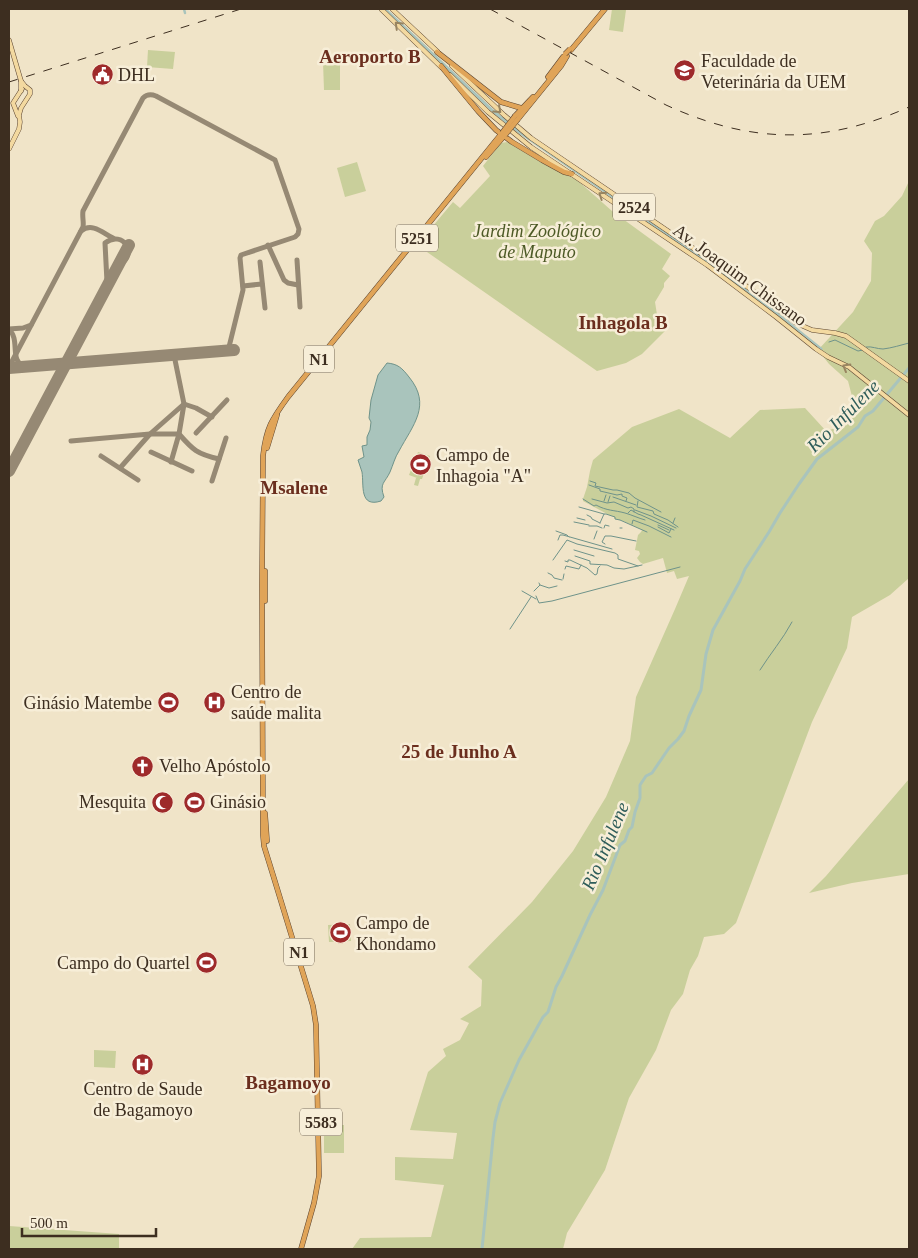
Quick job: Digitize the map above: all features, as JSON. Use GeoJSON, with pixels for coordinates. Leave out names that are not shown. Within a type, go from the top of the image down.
{"type":"FeatureCollection","features":[{"type":"Feature","properties":{"kind":"highway"},"geometry":{"type":"LineString","coordinates":[[571,50],[603,9]]}},
{"type":"Feature","properties":{"kind":"highway"},"geometry":{"type":"LineString","coordinates":[[497,144],[517,117],[521,108],[541,87],[603,9]]}},
{"type":"Feature","properties":{"kind":"highway"},"geometry":{"type":"LineString","coordinates":[[438,52],[501,102],[521,108]]}},
{"type":"Feature","properties":{"kind":"highway"},"geometry":{"type":"LineString","coordinates":[[517,117],[529,109],[561,66],[566,55]]}},
{"type":"Feature","properties":{"kind":"highway"},"geometry":{"type":"LineString","coordinates":[[441,66],[478,112],[502,135],[542,160],[564,172],[572,174]]}},
{"type":"Feature","properties":{"kind":"highway","name":"5251"},"geometry":{"type":"LineString","coordinates":[[368,300],[502,135]]}},
{"type":"Feature","properties":{"kind":"highway"},"geometry":{"type":"LineString","coordinates":[[497,144],[504,141],[512,142]]}},
{"type":"Feature","properties":{"kind":"highway","name":"5251"},"geometry":{"type":"LineString","coordinates":[[387,280],[497,144]]}},
{"type":"Feature","properties":{"kind":"highway","name":"N1"},"geometry":{"type":"LineString","coordinates":[[264,511],[267,448],[277,414],[387,280]]}},
{"type":"Feature","properties":{"kind":"highway","name":"N1"},"geometry":{"type":"LineString","coordinates":[[319,1051],[314,1006],[264,846],[262,823],[264,447],[267,431],[272,420],[368,300]]}},
{"type":"Feature","properties":{"kind":"highway","name":"N1"},"geometry":{"type":"LineString","coordinates":[[263,684],[266,837],[315,1004],[319,1025],[319,1051]]}},
{"type":"Feature","properties":{"kind":"highway","name":"5583"},"geometry":{"type":"LineString","coordinates":[[302,1249],[319,1176],[319,1051]]}},
{"type":"Feature","properties":{"kind":"main road","name":"Av. Joaquim Chissano"},"geometry":{"type":"LineString","coordinates":[[381,9],[488,112],[531,147],[707,266],[778,318],[816,349],[849,367],[909,415]]}},
{"type":"Feature","properties":{"kind":"main road","name":"Av. Joaquim Chissano"},"geometry":{"type":"LineString","coordinates":[[392,9],[484,97],[531,138],[718,265],[796,323],[806,328],[846,336],[909,381]]}},
{"type":"Feature","properties":{"kind":"main road"},"geometry":{"type":"LineString","coordinates":[[9,40],[21,78],[30,90],[30,94],[20,110],[18,132],[9,149]]}},
{"type":"Feature","properties":{"kind":"main road"},"geometry":{"type":"LineString","coordinates":[[21,78],[21,91]]}},
{"type":"Feature","properties":{"kind":"main road"},"geometry":{"type":"LineString","coordinates":[[20,125],[13,103],[21,91],[27,88]]}},
{"type":"Feature","properties":{"kind":"main road"},"geometry":{"type":"LineString","coordinates":[[15,108],[20,110]]}},
{"type":"Feature","properties":{"kind":"main road"},"geometry":{"type":"LineString","coordinates":[[778,318],[782,313]]}},
{"type":"Feature","properties":{"kind":"green space"},"geometry":{"type":"Polygon","coordinates":[[[612,9],[626,10],[623,32],[609,30],[612,9]]]}},
{"type":"Feature","properties":{"kind":"green space"},"geometry":{"type":"Polygon","coordinates":[[[148,50],[175,52],[173,69],[147,67],[148,50]]]}},
{"type":"Feature","properties":{"kind":"green space"},"geometry":{"type":"Polygon","coordinates":[[[323,62],[340,62],[340,90],[324,90],[323,62]]]}},
{"type":"Feature","properties":{"kind":"green space","name":"Jardim Zoológico de Maputo"},"geometry":{"type":"Polygon","coordinates":[[[507,142],[544,164],[577,180],[612,211],[671,254],[662,269],[670,276],[664,283],[664,287],[655,302],[658,321],[665,331],[642,354],[626,363],[597,371],[417,245],[453,202],[460,208],[490,176],[483,166],[501,143],[507,142]]]}},
{"type":"Feature","properties":{"kind":"green space"},"geometry":{"type":"Polygon","coordinates":[[[357,162],[366,191],[345,197],[337,168],[357,162]]]}},
{"type":"Feature","properties":{"kind":"green space"},"geometry":{"type":"Polygon","coordinates":[[[909,181],[909,578],[890,595],[852,617],[847,648],[812,722],[736,923],[724,934],[704,937],[698,956],[690,970],[683,994],[671,1010],[656,1050],[629,1098],[605,1170],[567,1233],[563,1249],[352,1249],[360,1238],[431,1237],[444,1185],[395,1180],[395,1157],[453,1159],[457,1133],[410,1130],[428,1072],[446,1056],[443,1049],[460,1040],[469,1023],[460,1019],[481,1006],[482,980],[468,967],[532,902],[573,851],[606,797],[630,741],[636,697],[689,576],[677,579],[674,571],[667,573],[663,558],[643,564],[640,562],[637,558],[640,554],[639,551],[635,550],[638,535],[642,530],[615,519],[583,501],[593,460],[632,427],[679,409],[730,438],[760,410],[805,408],[826,431],[839,427],[854,404],[848,381],[829,364],[818,350],[853,312],[871,281],[872,253],[864,241],[875,221],[884,216],[902,196],[909,181]]]}},
{"type":"Feature","properties":{"kind":"green space","name":"Campo de Inhagoia \"A\""},"geometry":{"type":"Polygon","coordinates":[[[418,452],[430,456],[418,486],[414,485],[417,478],[409,475],[418,452]]]}},
{"type":"Feature","properties":{"kind":"green space"},"geometry":{"type":"Polygon","coordinates":[[[909,779],[909,874],[852,883],[809,893],[826,876],[909,779]]]}},
{"type":"Feature","properties":{"kind":"green space","name":"Campo de Khondamo"},"geometry":{"type":"Polygon","coordinates":[[[350,924],[351,941],[329,942],[328,925],[350,924]]]}},
{"type":"Feature","properties":{"kind":"green space"},"geometry":{"type":"Polygon","coordinates":[[[94,1050],[116,1051],[115,1068],[94,1067],[94,1050]]]}},
{"type":"Feature","properties":{"kind":"green space"},"geometry":{"type":"Polygon","coordinates":[[[324,1125],[344,1125],[344,1153],[324,1153],[324,1125]]]}},
{"type":"Feature","properties":{"kind":"green space"},"geometry":{"type":"Polygon","coordinates":[[[9,1226],[119,1234],[119,1249],[9,1249],[9,1226]]]}},
{"type":"Feature","properties":{"kind":"water"},"geometry":{"type":"Polygon","coordinates":[[[387,363],[399,367],[409,377],[416,387],[420,406],[414,424],[383,483],[384,497],[381,501],[374,502],[369,501],[364,494],[362,472],[358,460],[364,457],[362,446],[367,445],[371,422],[369,418],[371,400],[378,375],[387,363]]]}},
{"type":"Feature","properties":{"kind":"waterway"},"geometry":{"type":"LineString","coordinates":[[184,9],[185,13]]}},
{"type":"Feature","properties":{"kind":"waterway"},"geometry":{"type":"LineString","coordinates":[[385,9],[493,111],[515,129],[711,265],[821,349]]}},
{"type":"Feature","properties":{"kind":"waterway"},"geometry":{"type":"LineString","coordinates":[[829,342],[835,340],[858,351],[863,350]]}},
{"type":"Feature","properties":{"kind":"waterway"},"geometry":{"type":"LineString","coordinates":[[866,347],[883,349],[909,343]]}},
{"type":"Feature","properties":{"kind":"waterway","name":"Rio Infulene"},"geometry":{"type":"LineString","coordinates":[[482,1249],[493,1138],[500,1103],[519,1060],[543,1017],[548,1012],[556,987],[603,890],[620,845],[625,841],[632,827],[640,798],[640,785],[646,776],[652,773],[669,748],[684,731],[701,690],[706,654],[713,630],[745,569],[817,459],[858,427],[865,416],[873,411],[909,368]]}},
{"type":"Feature","properties":{"kind":"waterway"},"geometry":{"type":"LineString","coordinates":[[590,481],[596,483],[595,486],[629,493],[661,512]]}},
{"type":"Feature","properties":{"kind":"waterway"},"geometry":{"type":"LineString","coordinates":[[589,485],[600,489],[600,491],[617,495],[622,494],[622,496],[627,498],[626,501]]}},
{"type":"Feature","properties":{"kind":"waterway"},"geometry":{"type":"LineString","coordinates":[[604,501],[606,495]]}},
{"type":"Feature","properties":{"kind":"waterway"},"geometry":{"type":"LineString","coordinates":[[608,502],[610,496]]}},
{"type":"Feature","properties":{"kind":"waterway"},"geometry":{"type":"LineString","coordinates":[[613,497],[636,505]]}},
{"type":"Feature","properties":{"kind":"waterway"},"geometry":{"type":"LineString","coordinates":[[583,499],[594,506],[645,520]]}},
{"type":"Feature","properties":{"kind":"waterway"},"geometry":{"type":"LineString","coordinates":[[592,499],[607,503],[614,502],[628,508],[631,507],[634,509],[634,512]]}},
{"type":"Feature","properties":{"kind":"waterway"},"geometry":{"type":"LineString","coordinates":[[638,501],[637,507],[653,511],[654,514],[678,527]]}},
{"type":"Feature","properties":{"kind":"waterway"},"geometry":{"type":"LineString","coordinates":[[579,507],[604,514]]}},
{"type":"Feature","properties":{"kind":"waterway"},"geometry":{"type":"LineString","coordinates":[[628,513],[631,510],[674,530]]}},
{"type":"Feature","properties":{"kind":"waterway"},"geometry":{"type":"LineString","coordinates":[[635,510],[676,528]]}},
{"type":"Feature","properties":{"kind":"waterway"},"geometry":{"type":"LineString","coordinates":[[600,523],[604,514],[606,514],[647,532]]}},
{"type":"Feature","properties":{"kind":"waterway"},"geometry":{"type":"LineString","coordinates":[[587,515],[600,523]]}},
{"type":"Feature","properties":{"kind":"waterway"},"geometry":{"type":"LineString","coordinates":[[577,518],[585,520]]}},
{"type":"Feature","properties":{"kind":"waterway"},"geometry":{"type":"LineString","coordinates":[[673,523],[675,518]]}},
{"type":"Feature","properties":{"kind":"waterway"},"geometry":{"type":"LineString","coordinates":[[632,524],[633,520],[671,537]]}},
{"type":"Feature","properties":{"kind":"waterway"},"geometry":{"type":"LineString","coordinates":[[574,522],[589,525]]}},
{"type":"Feature","properties":{"kind":"waterway"},"geometry":{"type":"LineString","coordinates":[[604,528],[605,525],[609,526]]}},
{"type":"Feature","properties":{"kind":"waterway"},"geometry":{"type":"LineString","coordinates":[[658,525],[669,530]]}},
{"type":"Feature","properties":{"kind":"waterway"},"geometry":{"type":"LineString","coordinates":[[589,526],[602,528]]}},
{"type":"Feature","properties":{"kind":"waterway"},"geometry":{"type":"LineString","coordinates":[[658,527],[669,533],[671,529]]}},
{"type":"Feature","properties":{"kind":"waterway"},"geometry":{"type":"LineString","coordinates":[[556,531],[569,537]]}},
{"type":"Feature","properties":{"kind":"waterway"},"geometry":{"type":"LineString","coordinates":[[594,539],[597,531]]}},
{"type":"Feature","properties":{"kind":"waterway"},"geometry":{"type":"LineString","coordinates":[[558,540],[560,535],[563,535],[612,549]]}},
{"type":"Feature","properties":{"kind":"waterway"},"geometry":{"type":"LineString","coordinates":[[605,544],[602,542],[605,536],[636,541]]}},
{"type":"Feature","properties":{"kind":"waterway"},"geometry":{"type":"LineString","coordinates":[[553,560],[567,540],[615,553],[618,555],[618,559],[638,566]]}},
{"type":"Feature","properties":{"kind":"waterway"},"geometry":{"type":"LineString","coordinates":[[574,550],[594,556]]}},
{"type":"Feature","properties":{"kind":"waterway"},"geometry":{"type":"LineString","coordinates":[[575,556],[590,561],[590,564],[607,565],[614,568],[624,569],[642,565]]}},
{"type":"Feature","properties":{"kind":"waterway"},"geometry":{"type":"LineString","coordinates":[[565,561],[568,562],[570,560],[587,568],[595,575],[600,566]]}},
{"type":"Feature","properties":{"kind":"waterway"},"geometry":{"type":"LineString","coordinates":[[565,569],[566,566],[579,569],[581,565]]}},
{"type":"Feature","properties":{"kind":"waterway"},"geometry":{"type":"LineString","coordinates":[[536,596],[539,603],[552,601],[680,567]]}},
{"type":"Feature","properties":{"kind":"waterway"},"geometry":{"type":"LineString","coordinates":[[548,573],[554,578],[562,580]]}},
{"type":"Feature","properties":{"kind":"waterway"},"geometry":{"type":"LineString","coordinates":[[563,579],[564,574]]}},
{"type":"Feature","properties":{"kind":"waterway"},"geometry":{"type":"LineString","coordinates":[[534,591],[540,585],[539,583]]}},
{"type":"Feature","properties":{"kind":"waterway"},"geometry":{"type":"LineString","coordinates":[[540,585],[549,588],[557,586]]}},
{"type":"Feature","properties":{"kind":"waterway"},"geometry":{"type":"LineString","coordinates":[[522,591],[536,599]]}},
{"type":"Feature","properties":{"kind":"waterway"},"geometry":{"type":"LineString","coordinates":[[510,629],[531,597]]}},
{"type":"Feature","properties":{"kind":"waterway"},"geometry":{"type":"LineString","coordinates":[[760,670],[792,622]]}},
{"type":"Feature","properties":{"kind":"taxiway"},"geometry":{"type":"LineString","coordinates":[[9,367],[83,227],[83,211],[143,98],[149,95],[156,96],[275,160],[299,229],[295,237],[241,255],[243,290],[228,351]]}},
{"type":"Feature","properties":{"kind":"taxiway"},"geometry":{"type":"LineString","coordinates":[[81,231],[93,228],[113,238]]}},
{"type":"Feature","properties":{"kind":"taxiway"},"geometry":{"type":"LineString","coordinates":[[105,290],[107,282],[105,243],[118,239],[126,245],[128,255],[125,261],[119,265]]}},
{"type":"Feature","properties":{"kind":"taxiway"},"geometry":{"type":"LineString","coordinates":[[268,245],[284,280],[298,285]]}},
{"type":"Feature","properties":{"kind":"taxiway"},"geometry":{"type":"LineString","coordinates":[[297,260],[300,307]]}},
{"type":"Feature","properties":{"kind":"taxiway"},"geometry":{"type":"LineString","coordinates":[[260,262],[265,308]]}},
{"type":"Feature","properties":{"kind":"taxiway"},"geometry":{"type":"LineString","coordinates":[[243,286],[262,284]]}},
{"type":"Feature","properties":{"kind":"taxiway"},"geometry":{"type":"LineString","coordinates":[[9,329],[23,328],[31,325]]}},
{"type":"Feature","properties":{"kind":"taxiway"},"geometry":{"type":"LineString","coordinates":[[9,330],[14,339],[17,360],[26,366]]}},
{"type":"Feature","properties":{"kind":"taxiway"},"geometry":{"type":"LineString","coordinates":[[171,462],[179,434],[184,404],[174,355]]}},
{"type":"Feature","properties":{"kind":"taxiway"},"geometry":{"type":"LineString","coordinates":[[9,370],[16,367]]}},
{"type":"Feature","properties":{"kind":"taxiway"},"geometry":{"type":"LineString","coordinates":[[196,433],[227,400]]}},
{"type":"Feature","properties":{"kind":"taxiway"},"geometry":{"type":"LineString","coordinates":[[120,468],[150,434],[184,404],[212,417]]}},
{"type":"Feature","properties":{"kind":"taxiway"},"geometry":{"type":"LineString","coordinates":[[71,441],[150,434],[179,434],[196,451],[219,459]]}},
{"type":"Feature","properties":{"kind":"taxiway"},"geometry":{"type":"LineString","coordinates":[[212,481],[226,438]]}},
{"type":"Feature","properties":{"kind":"taxiway"},"geometry":{"type":"LineString","coordinates":[[151,452],[192,471]]}},
{"type":"Feature","properties":{"kind":"taxiway"},"geometry":{"type":"LineString","coordinates":[[101,456],[138,480]]}},
{"type":"Feature","properties":{"kind":"runway"},"geometry":{"type":"LineString","coordinates":[[9,471],[129,245]]}},
{"type":"Feature","properties":{"kind":"runway"},"geometry":{"type":"LineString","coordinates":[[9,368],[234,350]]}},
{"type":"Feature","properties":{"kind":"railway"},"geometry":{"type":"LineString","coordinates":[[9,82],[241,9]]}},
{"type":"Feature","properties":{"kind":"railway"},"geometry":{"type":"LineString","coordinates":[[490,9],[666,105],[697,118],[728,127],[758,133],[788,135],[817,133],[847,128],[909,107]]}},
{"type":"Feature","properties":{"kind":"place","name":"Faculdade de Veterinária da UEM"},"geometry":{"type":"Point","coordinates":[685,71]}},
{"type":"Feature","properties":{"kind":"place","name":"DHL"},"geometry":{"type":"Point","coordinates":[102,75]}},
{"type":"Feature","properties":{"kind":"place","name":"Campo de Inhagoia \"A\""},"geometry":{"type":"Point","coordinates":[420,465]}},
{"type":"Feature","properties":{"kind":"place","name":"Centro de saúde malita"},"geometry":{"type":"Point","coordinates":[215,702]}},
{"type":"Feature","properties":{"kind":"place","name":"Ginásio Matembe"},"geometry":{"type":"Point","coordinates":[168,703]}},
{"type":"Feature","properties":{"kind":"place","name":"Velho Apóstolo"},"geometry":{"type":"Point","coordinates":[143,766]}},
{"type":"Feature","properties":{"kind":"place","name":"Mesquita"},"geometry":{"type":"Point","coordinates":[162,802]}},
{"type":"Feature","properties":{"kind":"place","name":"Ginásio"},"geometry":{"type":"Point","coordinates":[194,802]}},
{"type":"Feature","properties":{"kind":"place","name":"Campo de Khondamo"},"geometry":{"type":"Point","coordinates":[340,933]}},
{"type":"Feature","properties":{"kind":"place","name":"Campo do Quartel"},"geometry":{"type":"Point","coordinates":[206,963]}},
{"type":"Feature","properties":{"kind":"place","name":"Centro de Saude de Bagamoyo"},"geometry":{"type":"Point","coordinates":[143,1064]}},
{"type":"Feature","properties":{"kind":"district","name":"Aeroporto B"},"geometry":{"type":"Point","coordinates":[370,56]}},
{"type":"Feature","properties":{"kind":"district","name":"Inhagola B"},"geometry":{"type":"Point","coordinates":[623,322]}},
{"type":"Feature","properties":{"kind":"district","name":"Msalene"},"geometry":{"type":"Point","coordinates":[294,487]}},
{"type":"Feature","properties":{"kind":"district","name":"25 de Junho A"},"geometry":{"type":"Point","coordinates":[459,751]}},
{"type":"Feature","properties":{"kind":"district","name":"Bagamoyo"},"geometry":{"type":"Point","coordinates":[288,1082]}}]}
